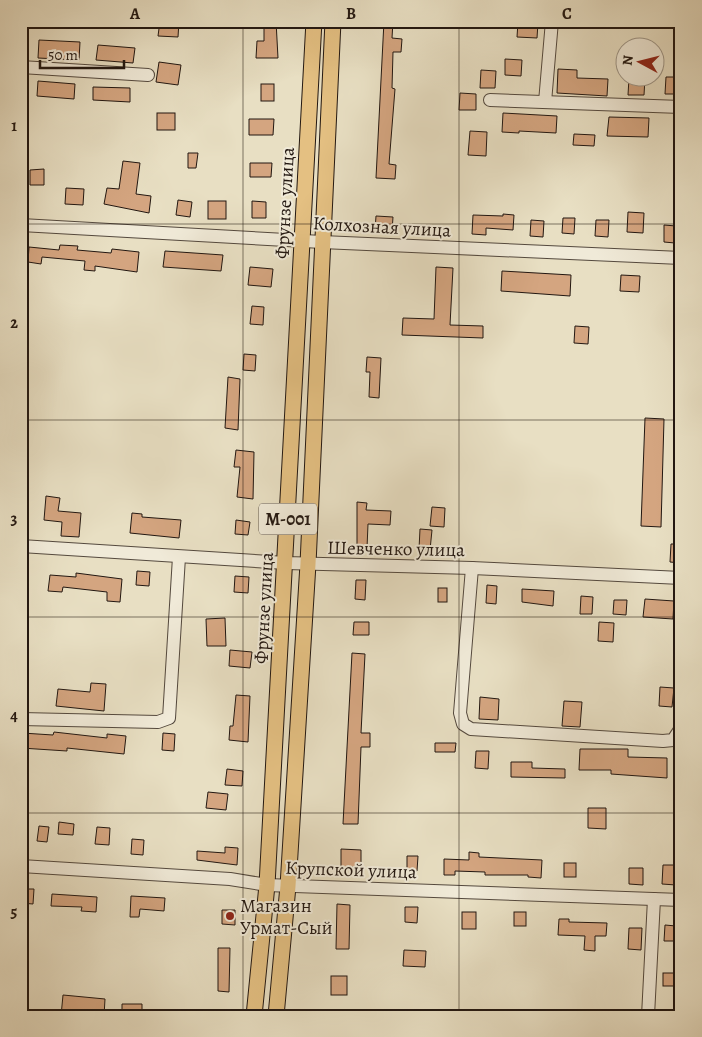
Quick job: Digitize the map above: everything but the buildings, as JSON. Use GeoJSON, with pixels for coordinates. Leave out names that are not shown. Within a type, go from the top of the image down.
{"type":"FeatureCollection","features":[{"type":"Feature","properties":{"kind":"main road","name":"Фрунзе улица"},"geometry":{"type":"LineString","coordinates":[[254,1016],[267,885],[286,564],[314,21]]}},
{"type":"Feature","properties":{"kind":"main road","name":"M-001"},"geometry":{"type":"LineString","coordinates":[[276,1016],[288,886],[308,564],[333,21]]}},
{"type":"Feature","properties":{"kind":"street"},"geometry":{"type":"LineString","coordinates":[[546,102],[552,21]]}},
{"type":"Feature","properties":{"kind":"street"},"geometry":{"type":"LineString","coordinates":[[21,67],[148,75]]}},
{"type":"Feature","properties":{"kind":"street"},"geometry":{"type":"LineString","coordinates":[[490,100],[681,107]]}},
{"type":"Feature","properties":{"kind":"street","name":"Колхозная улица"},"geometry":{"type":"LineString","coordinates":[[21,225],[302,241],[681,258]]}},
{"type":"Feature","properties":{"kind":"street","name":"Шевченко улица"},"geometry":{"type":"LineString","coordinates":[[21,546],[286,564],[472,568],[681,578]]}},
{"type":"Feature","properties":{"kind":"street"},"geometry":{"type":"LineString","coordinates":[[21,718],[158,722],[169,718],[178,557]]}},
{"type":"Feature","properties":{"kind":"street"},"geometry":{"type":"LineString","coordinates":[[472,568],[460,713],[463,724],[471,729],[663,741],[673,740],[681,728]]}},
{"type":"Feature","properties":{"kind":"street","name":"Крупской улица"},"geometry":{"type":"LineString","coordinates":[[21,866],[230,879],[267,885],[681,900]]}},
{"type":"Feature","properties":{"kind":"street"},"geometry":{"type":"LineString","coordinates":[[648,1016],[654,899]]}},
{"type":"Feature","properties":{"kind":"place","name":"Магазин Урмат-Сый"},"geometry":{"type":"Point","coordinates":[230,916]}}]}
